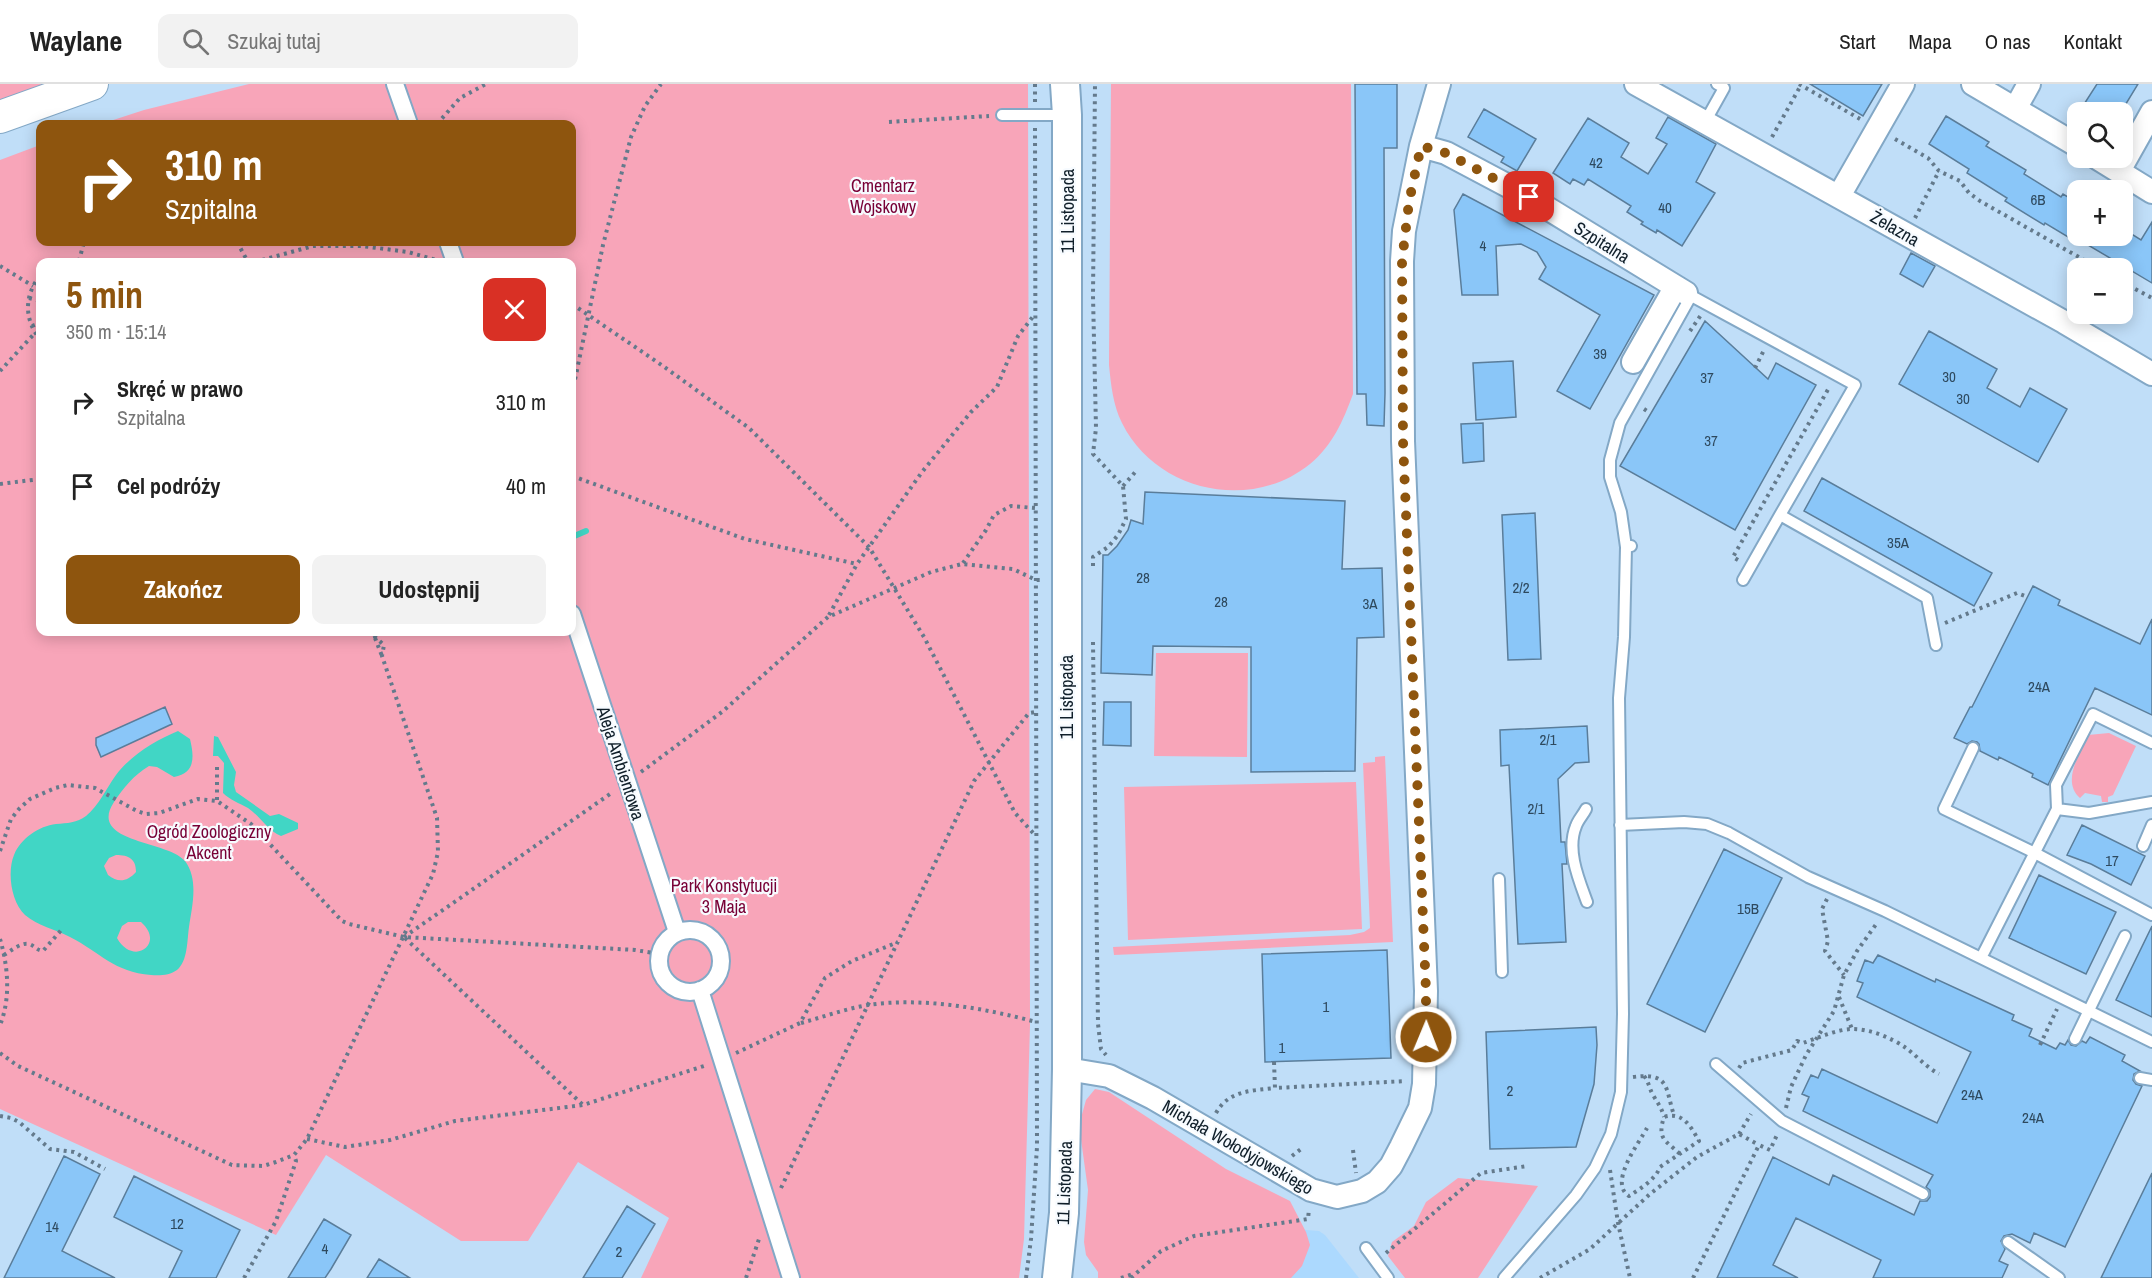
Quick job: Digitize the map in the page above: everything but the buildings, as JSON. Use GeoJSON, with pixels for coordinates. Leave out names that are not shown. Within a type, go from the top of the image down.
{"type":"FeatureCollection","features":[{"type":"Feature","properties":{"kind":"main road"},"geometry":{"type":"LineString","coordinates":[[0,117],[92,84]]}},
{"type":"Feature","properties":{"kind":"street"},"geometry":{"type":"LineString","coordinates":[[395,84],[408,120]]}},
{"type":"Feature","properties":{"kind":"street","name":"11 Listopada"},"geometry":{"type":"LineString","coordinates":[[1057,1278],[1064,1213],[1067,1069],[1067,115],[1065,84]]}},
{"type":"Feature","properties":{"kind":"street","name":"11 Listopada"},"geometry":{"type":"LineString","coordinates":[[1067,115],[1070,84]]}},
{"type":"Feature","properties":{"kind":"street","name":"Michała Wołodyjowskiego"},"geometry":{"type":"LineString","coordinates":[[1067,1069],[1109,1076],[1152,1098],[1311,1190],[1337,1197],[1362,1191],[1377,1182],[1391,1166],[1420,1108],[1424,1084],[1426,991],[1404,452],[1402,261],[1409,202],[1421,146],[1439,84]]}},
{"type":"Feature","properties":{"kind":"street","name":"Żelazna"},"geometry":{"type":"LineString","coordinates":[[1636,84],[2064,322],[2152,374]]}},
{"type":"Feature","properties":{"kind":"street"},"geometry":{"type":"LineString","coordinates":[[1839,196],[1903,84]]}},
{"type":"Feature","properties":{"kind":"street"},"geometry":{"type":"LineString","coordinates":[[1973,84],[2067,140]]}},
{"type":"Feature","properties":{"kind":"street"},"geometry":{"type":"LineString","coordinates":[[2015,109],[2029,84]]}},
{"type":"Feature","properties":{"kind":"street"},"geometry":{"type":"LineString","coordinates":[[2119,171],[2152,111]]}},
{"type":"Feature","properties":{"kind":"street","name":"Szpitalna"},"geometry":{"type":"LineString","coordinates":[[1421,146],[1446,153],[1529,197],[1684,292]]}},
{"type":"Feature","properties":{"kind":"street"},"geometry":{"type":"LineString","coordinates":[[2114,168],[2152,192]]}},
{"type":"Feature","properties":{"kind":"street"},"geometry":{"type":"LineString","coordinates":[[1633,362],[1684,292]]}},
{"type":"Feature","properties":{"kind":"street","name":"Aleja Ambientowa"},"geometry":{"type":"LineString","coordinates":[[576,626],[677,932]]}},
{"type":"Feature","properties":{"kind":"street"},"geometry":{"type":"LineString","coordinates":[[692,930],[712,940],[720,953],[720,969],[717,976],[706,987],[700,990],[683,991],[669,984],[660,970],[659,954],[666,941],[677,932],[692,930]]}},
{"type":"Feature","properties":{"kind":"street"},"geometry":{"type":"LineString","coordinates":[[700,990],[790,1278]]}},
{"type":"Feature","properties":{"kind":"lane"},"geometry":{"type":"LineString","coordinates":[[1705,122],[1724,88],[1717,84]]}},
{"type":"Feature","properties":{"kind":"lane"},"geometry":{"type":"LineString","coordinates":[[1002,115],[1067,115]]}},
{"type":"Feature","properties":{"kind":"lane"},"geometry":{"type":"LineString","coordinates":[[1504,1278],[1576,1195],[1595,1168],[1611,1134],[1622,1084],[1619,698],[1629,547],[1610,477],[1620,423],[1684,292],[1855,385],[1743,580]]}},
{"type":"Feature","properties":{"kind":"lane"},"geometry":{"type":"LineString","coordinates":[[1780,515],[1927,598],[1936,645]]}},
{"type":"Feature","properties":{"kind":"lane"},"geometry":{"type":"LineString","coordinates":[[1981,958],[2033,852],[2057,809],[2056,785],[2093,714],[2152,743]]}},
{"type":"Feature","properties":{"kind":"lane"},"geometry":{"type":"LineString","coordinates":[[1973,748],[1944,809],[2033,852],[2152,915]]}},
{"type":"Feature","properties":{"kind":"lane"},"geometry":{"type":"LineString","coordinates":[[2057,809],[2089,813],[2152,802]]}},
{"type":"Feature","properties":{"kind":"lane"},"geometry":{"type":"LineString","coordinates":[[1586,810],[1575,827],[1573,844],[1574,866],[1587,902]]}},
{"type":"Feature","properties":{"kind":"lane"},"geometry":{"type":"LineString","coordinates":[[1620,825],[1684,822],[1707,824],[1833,888],[1885,911],[2152,1042]]}},
{"type":"Feature","properties":{"kind":"lane"},"geometry":{"type":"LineString","coordinates":[[2143,846],[2152,825]]}},
{"type":"Feature","properties":{"kind":"lane"},"geometry":{"type":"LineString","coordinates":[[1499,879],[1502,972]]}},
{"type":"Feature","properties":{"kind":"lane"},"geometry":{"type":"LineString","coordinates":[[2075,1039],[2126,936]]}},
{"type":"Feature","properties":{"kind":"lane"},"geometry":{"type":"LineString","coordinates":[[1716,1064],[1782,1121],[1923,1194]]}},
{"type":"Feature","properties":{"kind":"lane"},"geometry":{"type":"LineString","coordinates":[[2140,1078],[2152,1080]]}},
{"type":"Feature","properties":{"kind":"lane"},"geometry":{"type":"LineString","coordinates":[[2008,1242],[2059,1278]]}},
{"type":"Feature","properties":{"kind":"lane"},"geometry":{"type":"LineString","coordinates":[[1366,1248],[1388,1278]]}},
{"type":"Feature","properties":{"kind":"path"},"geometry":{"type":"LineString","coordinates":[[441,120],[460,98],[486,84]]}},
{"type":"Feature","properties":{"kind":"path"},"geometry":{"type":"LineString","coordinates":[[576,376],[603,245],[631,137],[645,106],[661,84]]}},
{"type":"Feature","properties":{"kind":"path"},"geometry":{"type":"LineString","coordinates":[[1026,1278],[1037,1147],[1035,84]]}},
{"type":"Feature","properties":{"kind":"path"},"geometry":{"type":"LineString","coordinates":[[1093,568],[1093,557],[1108,547],[1118,536],[1126,519],[1123,486],[1093,454],[1096,428],[1093,296],[1095,84]]}},
{"type":"Feature","properties":{"kind":"path"},"geometry":{"type":"LineString","coordinates":[[1762,154],[1800,85],[1928,158],[1939,171],[1960,181],[1969,193],[1980,201],[2080,258]]}},
{"type":"Feature","properties":{"kind":"path"},"geometry":{"type":"LineString","coordinates":[[889,122],[1002,115]]}},
{"type":"Feature","properties":{"kind":"path"},"geometry":{"type":"LineString","coordinates":[[1907,235],[1939,171]]}},
{"type":"Feature","properties":{"kind":"path"},"geometry":{"type":"LineString","coordinates":[[270,258],[313,246],[362,246],[408,252],[430,258]]}},
{"type":"Feature","properties":{"kind":"path"},"geometry":{"type":"LineString","coordinates":[[0,266],[33,286]]}},
{"type":"Feature","properties":{"kind":"path"},"geometry":{"type":"LineString","coordinates":[[0,371],[35,333],[28,307],[28,297],[36,283]]}},
{"type":"Feature","properties":{"kind":"path"},"geometry":{"type":"LineString","coordinates":[[2133,288],[2152,298]]}},
{"type":"Feature","properties":{"kind":"path"},"geometry":{"type":"LineString","coordinates":[[28,297],[36,300]]}},
{"type":"Feature","properties":{"kind":"path"},"geometry":{"type":"LineString","coordinates":[[1686,338],[1707,305]]}},
{"type":"Feature","properties":{"kind":"path"},"geometry":{"type":"LineString","coordinates":[[576,307],[749,428],[869,547],[924,637],[1015,813],[1036,835]]}},
{"type":"Feature","properties":{"kind":"path"},"geometry":{"type":"LineString","coordinates":[[828,617],[857,564],[922,472],[971,412],[997,387],[1018,336],[1035,314]]}},
{"type":"Feature","properties":{"kind":"path"},"geometry":{"type":"LineString","coordinates":[[32,326],[36,324]]}},
{"type":"Feature","properties":{"kind":"path"},"geometry":{"type":"LineString","coordinates":[[1751,566],[1733,557],[1836,375]]}},
{"type":"Feature","properties":{"kind":"path"},"geometry":{"type":"LineString","coordinates":[[1644,409],[1650,413]]}},
{"type":"Feature","properties":{"kind":"path"},"geometry":{"type":"LineString","coordinates":[[1123,486],[1137,470]]}},
{"type":"Feature","properties":{"kind":"path"},"geometry":{"type":"LineString","coordinates":[[576,477],[745,539],[857,564]]}},
{"type":"Feature","properties":{"kind":"path"},"geometry":{"type":"LineString","coordinates":[[0,484],[36,480]]}},
{"type":"Feature","properties":{"kind":"path"},"geometry":{"type":"LineString","coordinates":[[962,564],[994,515],[1011,506],[1035,508]]}},
{"type":"Feature","properties":{"kind":"path"},"geometry":{"type":"LineString","coordinates":[[404,937],[722,712],[828,617],[932,572],[962,564],[1013,569],[1036,580],[1066,579]]}},
{"type":"Feature","properties":{"kind":"path"},"geometry":{"type":"LineString","coordinates":[[1932,628],[2017,593],[2028,597]]}},
{"type":"Feature","properties":{"kind":"path"},"geometry":{"type":"LineString","coordinates":[[0,1053],[18,1066],[232,1165],[263,1166],[294,1155],[307,1139],[404,937],[433,874],[438,852],[437,818],[382,657],[384,645],[376,636]]}},
{"type":"Feature","properties":{"kind":"path"},"geometry":{"type":"LineString","coordinates":[[1093,636],[1098,1024]]}},
{"type":"Feature","properties":{"kind":"path"},"geometry":{"type":"LineString","coordinates":[[746,1278],[769,1213],[974,781],[1029,713],[1035,711],[1041,703]]}},
{"type":"Feature","properties":{"kind":"path"},"geometry":{"type":"LineString","coordinates":[[216,767],[217,801]]}},
{"type":"Feature","properties":{"kind":"path"},"geometry":{"type":"LineString","coordinates":[[0,851],[11,819],[30,799],[68,785],[95,788],[146,814],[159,813],[198,799],[217,801],[250,824],[342,921],[404,937],[635,950],[659,954]]}},
{"type":"Feature","properties":{"kind":"path"},"geometry":{"type":"LineString","coordinates":[[1833,888],[1822,909],[1828,941],[1825,951],[1844,975]]}},
{"type":"Feature","properties":{"kind":"path"},"geometry":{"type":"LineString","coordinates":[[1739,1134],[1770,1150],[1782,1121],[1791,1087],[1806,1055],[1834,1011],[1844,975],[1857,951],[1885,911]]}},
{"type":"Feature","properties":{"kind":"path"},"geometry":{"type":"LineString","coordinates":[[4,955],[23,944],[30,944],[38,951],[44,951],[63,928]]}},
{"type":"Feature","properties":{"kind":"path"},"geometry":{"type":"LineString","coordinates":[[404,937],[583,1105]]}},
{"type":"Feature","properties":{"kind":"path"},"geometry":{"type":"LineString","coordinates":[[0,939],[4,955],[7,994],[6,1007],[0,1025]]}},
{"type":"Feature","properties":{"kind":"path"},"geometry":{"type":"LineString","coordinates":[[800,1023],[825,978],[852,961],[898,942]]}},
{"type":"Feature","properties":{"kind":"path"},"geometry":{"type":"LineString","coordinates":[[1838,996],[1852,1029]]}},
{"type":"Feature","properties":{"kind":"path"},"geometry":{"type":"LineString","coordinates":[[2040,1045],[2063,997]]}},
{"type":"Feature","properties":{"kind":"path"},"geometry":{"type":"LineString","coordinates":[[307,1139],[345,1147],[390,1140],[455,1121],[583,1105],[722,1060],[800,1023],[868,1005],[931,1003],[999,1012],[1036,1022]]}},
{"type":"Feature","properties":{"kind":"path"},"geometry":{"type":"LineString","coordinates":[[1732,1078],[1742,1063],[1792,1050],[1797,1041],[1803,1043],[1852,1029],[1873,1033],[1902,1045],[1938,1074]]}},
{"type":"Feature","properties":{"kind":"path"},"geometry":{"type":"LineString","coordinates":[[1274,1062],[1275,1088]]}},
{"type":"Feature","properties":{"kind":"path"},"geometry":{"type":"LineString","coordinates":[[1674,1116],[1669,1090],[1662,1080],[1642,1076],[1650,1083],[1655,1098],[1660,1104],[1664,1117],[1660,1131],[1662,1137],[1680,1154]]}},
{"type":"Feature","properties":{"kind":"path"},"geometry":{"type":"LineString","coordinates":[[1214,1117],[1222,1103],[1238,1092],[1407,1081]]}},
{"type":"Feature","properties":{"kind":"path"},"geometry":{"type":"LineString","coordinates":[[1542,1278],[1590,1249],[1650,1194],[1697,1157],[1739,1134],[1759,1101]]}},
{"type":"Feature","properties":{"kind":"path"},"geometry":{"type":"LineString","coordinates":[[0,1116],[18,1122],[50,1149],[74,1152],[105,1169]]}},
{"type":"Feature","properties":{"kind":"path"},"geometry":{"type":"LineString","coordinates":[[1647,1128],[1636,1144],[1621,1182],[1625,1194],[1629,1196],[1658,1174],[1660,1167],[1699,1141],[1689,1123],[1674,1116],[1664,1117]]}},
{"type":"Feature","properties":{"kind":"path"},"geometry":{"type":"LineString","coordinates":[[1606,1144],[1618,1223],[1630,1278]]}},
{"type":"Feature","properties":{"kind":"path"},"geometry":{"type":"LineString","coordinates":[[1694,1278],[1760,1145]]}},
{"type":"Feature","properties":{"kind":"path"},"geometry":{"type":"LineString","coordinates":[[1353,1150],[1356,1177]]}},
{"type":"Feature","properties":{"kind":"path"},"geometry":{"type":"LineString","coordinates":[[244,1278],[276,1221],[296,1161],[294,1155]]}},
{"type":"Feature","properties":{"kind":"path"},"geometry":{"type":"LineString","coordinates":[[1376,1261],[1481,1173],[1527,1166]]}},
{"type":"Feature","properties":{"kind":"path"},"geometry":{"type":"LineString","coordinates":[[1121,1278],[1132,1276],[1161,1251],[1194,1236],[1308,1220],[1311,1190]]}},
{"type":"Feature","properties":{"kind":"shaded area"},"geometry":{"type":"Polygon","coordinates":[[[178,731],[190,739],[192,763],[190,768],[174,777],[157,767],[149,766],[125,787],[114,802],[109,815],[111,826],[120,833],[176,854],[185,861],[192,876],[193,902],[183,961],[174,972],[154,975],[138,973],[117,966],[70,937],[30,919],[16,903],[11,870],[14,855],[26,838],[43,827],[68,823],[86,816],[129,761],[144,749],[178,731]],[[116,855],[109,858],[104,866],[108,875],[119,880],[129,878],[136,872],[133,861],[128,857],[116,855]],[[128,922],[122,926],[117,938],[124,947],[131,951],[144,949],[149,944],[148,930],[141,922],[128,922]]]}},
{"type":"Feature","properties":{"kind":"shaded area"},"geometry":{"type":"Polygon","coordinates":[[[214,736],[218,737],[236,772],[234,785],[236,792],[270,816],[279,814],[298,823],[298,829],[281,836],[248,808],[223,793],[224,763],[218,756],[213,756],[214,736]]]}},
{"type":"Feature","properties":{"kind":"shaded area"},"geometry":{"type":"Polygon","coordinates":[[[1294,1229],[1319,1231],[1325,1235],[1359,1278],[1149,1278],[1294,1229]]]}},
{"type":"Feature","properties":{"kind":"green space"},"geometry":{"type":"Polygon","coordinates":[[[0,84],[56,84],[0,104],[0,84]]]}},
{"type":"Feature","properties":{"kind":"green space","name":"Park Konstytucji 3 Maja"},"geometry":{"type":"Polygon","coordinates":[[[249,84],[1028,84],[1030,1025],[1024,1239],[1019,1278],[641,1278],[669,1218],[578,1162],[528,1241],[461,1241],[326,1155],[276,1235],[0,1109],[0,160],[36,146],[36,246],[576,246],[576,120],[113,120],[249,84]]]}},
{"type":"Feature","properties":{"kind":"green space"},"geometry":{"type":"Polygon","coordinates":[[[1111,84],[1351,84],[1353,394],[1341,423],[1325,449],[1310,464],[1286,479],[1261,488],[1234,490],[1207,487],[1181,479],[1157,465],[1137,447],[1122,423],[1116,409],[1109,365],[1111,84]]]}},
{"type":"Feature","properties":{"kind":"green space"},"geometry":{"type":"Polygon","coordinates":[[[1156,653],[1248,653],[1247,757],[1154,756],[1156,653]]]}},
{"type":"Feature","properties":{"kind":"green space"},"geometry":{"type":"Polygon","coordinates":[[[2109,733],[2136,746],[2113,795],[2108,797],[2108,802],[2102,802],[2101,796],[2085,793],[2080,798],[2072,784],[2077,759],[2088,735],[2109,733]]]}},
{"type":"Feature","properties":{"kind":"green space"},"geometry":{"type":"Polygon","coordinates":[[[1385,756],[1393,942],[1114,955],[1113,947],[1350,935],[1370,928],[1363,763],[1375,762],[1375,757],[1385,756]]]}},
{"type":"Feature","properties":{"kind":"green space"},"geometry":{"type":"Polygon","coordinates":[[[1356,782],[1362,929],[1128,940],[1124,787],[1356,782]]]}},
{"type":"Feature","properties":{"kind":"green space"},"geometry":{"type":"Polygon","coordinates":[[[1095,1089],[1109,1092],[1226,1169],[1290,1201],[1310,1245],[1302,1266],[1291,1278],[1098,1278],[1098,1272],[1086,1255],[1084,1242],[1088,1190],[1079,1125],[1086,1100],[1095,1089]]]}},
{"type":"Feature","properties":{"kind":"green space"},"geometry":{"type":"Polygon","coordinates":[[[1458,1178],[1538,1186],[1478,1278],[1405,1278],[1388,1256],[1392,1242],[1414,1226],[1426,1202],[1458,1178]]]}},
{"type":"Feature","properties":{"kind":"waterway"},"geometry":{"type":"LineString","coordinates":[[576,535],[586,531]]}},
{"type":"Feature","properties":{"kind":"route"},"geometry":{"type":"LineString","coordinates":[[1426,1037],[1403,441],[1402,261],[1404,231],[1421,146],[1446,153],[1529,197]]}},
{"type":"Feature","properties":{"kind":"park label","name":"Cmentarz Wojskowy"},"geometry":{"type":"Point","coordinates":[883,195]}},
{"type":"Feature","properties":{"kind":"park label","name":"Ogród Zoologiczny Akcent"},"geometry":{"type":"Point","coordinates":[209,841]}}]}
